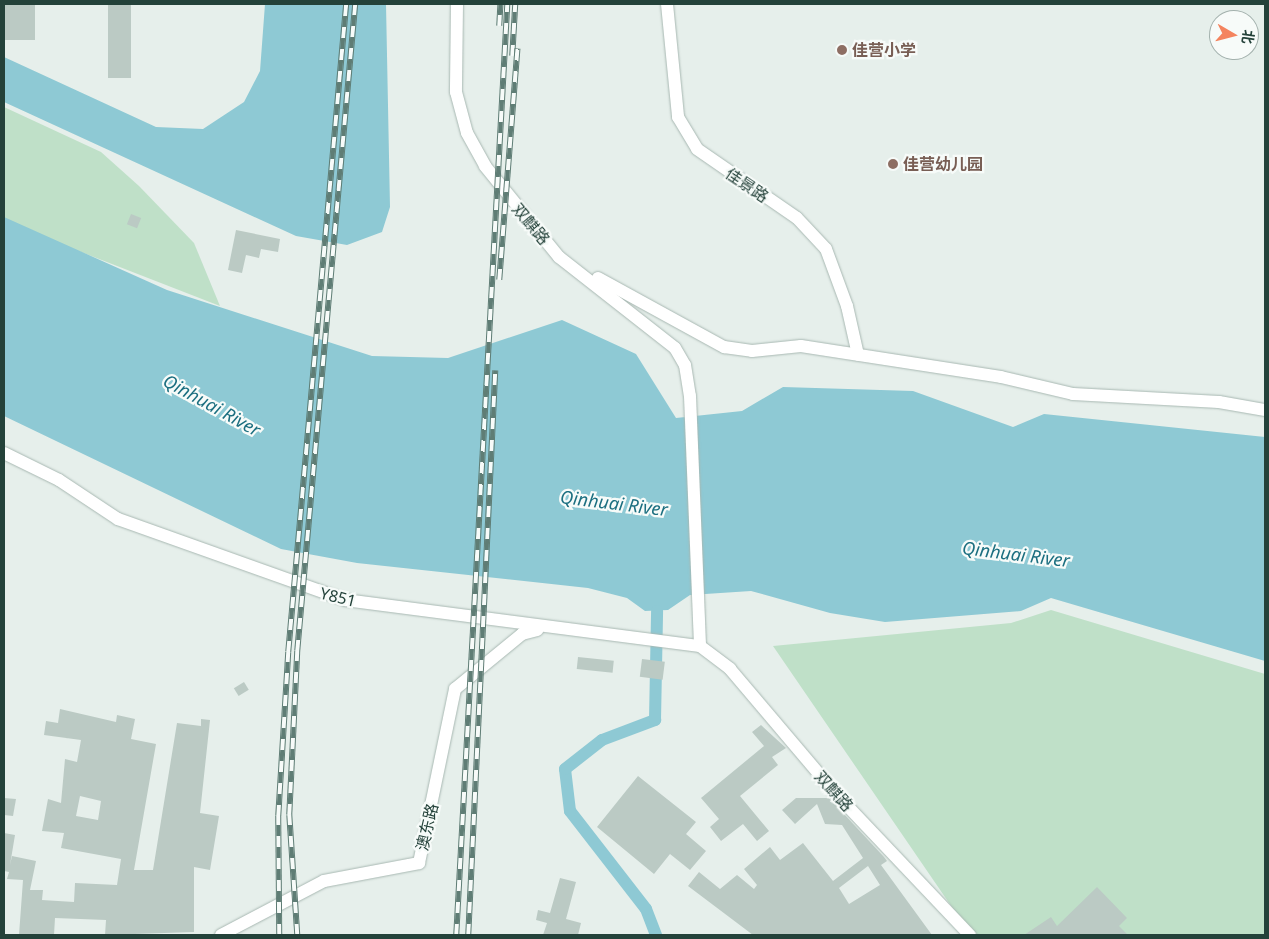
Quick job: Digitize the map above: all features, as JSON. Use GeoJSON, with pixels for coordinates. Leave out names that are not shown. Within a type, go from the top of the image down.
{"type":"FeatureCollection","features":[{"type":"Feature","properties":{"kind":"street","name":"双麒路"},"geometry":{"type":"LineString","coordinates":[[457,4],[456,92],[467,133],[484,166],[559,257],[675,348],[684,365],[690,396],[700,646],[730,669],[836,794],[970,935]]}},
{"type":"Feature","properties":{"kind":"street","name":"佳景路"},"geometry":{"type":"LineString","coordinates":[[667,4],[678,117],[697,149],[797,218],[826,249],[847,306],[858,355]]}},
{"type":"Feature","properties":{"kind":"street"},"geometry":{"type":"LineString","coordinates":[[559,257],[724,347],[752,351],[801,346],[1002,377],[1073,394],[1219,402],[1265,410]]}},
{"type":"Feature","properties":{"kind":"street","name":"Y851"},"geometry":{"type":"LineString","coordinates":[[4,453],[59,480],[118,519],[286,582],[344,600],[545,629],[700,646]]}},
{"type":"Feature","properties":{"kind":"street","name":"澳东路"},"geometry":{"type":"LineString","coordinates":[[221,935],[324,881],[419,863],[454,689],[522,634],[545,629]]}},
{"type":"Feature","properties":{"kind":"green space"},"geometry":{"type":"Polygon","coordinates":[[[4,107],[101,152],[139,186],[194,243],[220,306],[4,222],[4,107]]]}},
{"type":"Feature","properties":{"kind":"green space"},"geometry":{"type":"Polygon","coordinates":[[[1051,610],[1265,674],[1265,935],[971,935],[773,646],[1011,623],[1051,610]]]}},
{"type":"Feature","properties":{"kind":"water"},"geometry":{"type":"Polygon","coordinates":[[[265,4],[386,4],[390,207],[382,232],[347,245],[296,236],[4,102],[4,57],[156,127],[203,129],[244,102],[260,71],[265,4]]]}},
{"type":"Feature","properties":{"kind":"water","name":"Qinhuai River"},"geometry":{"type":"Polygon","coordinates":[[[4,217],[167,290],[372,356],[448,358],[562,320],[636,354],[676,418],[742,411],[783,387],[913,391],[1013,427],[1044,414],[1265,437],[1265,661],[1051,598],[1021,611],[885,622],[830,613],[751,591],[690,595],[668,610],[645,611],[627,598],[588,588],[357,563],[281,549],[4,416],[4,217]]]}},
{"type":"Feature","properties":{"kind":"building"},"geometry":{"type":"Polygon","coordinates":[[[4,4],[35,4],[35,40],[4,40],[4,4]]]}},
{"type":"Feature","properties":{"kind":"building"},"geometry":{"type":"Polygon","coordinates":[[[108,4],[131,4],[131,78],[108,78],[108,4]]]}},
{"type":"Feature","properties":{"kind":"building"},"geometry":{"type":"Polygon","coordinates":[[[131,214],[141,218],[137,228],[127,224],[131,214]]]}},
{"type":"Feature","properties":{"kind":"building"},"geometry":{"type":"Polygon","coordinates":[[[236,230],[280,239],[278,252],[261,249],[259,258],[246,255],[242,273],[228,270],[236,230]]]}},
{"type":"Feature","properties":{"kind":"building"},"geometry":{"type":"Polygon","coordinates":[[[578,657],[614,661],[613,673],[577,669],[578,657]]]}},
{"type":"Feature","properties":{"kind":"building"},"geometry":{"type":"Polygon","coordinates":[[[642,659],[665,662],[663,680],[640,677],[642,659]]]}},
{"type":"Feature","properties":{"kind":"building"},"geometry":{"type":"Polygon","coordinates":[[[244,682],[249,690],[239,696],[234,688],[244,682]]]}},
{"type":"Feature","properties":{"kind":"building"},"geometry":{"type":"Polygon","coordinates":[[[60,709],[116,722],[117,715],[135,719],[131,739],[156,744],[134,870],[153,870],[177,723],[201,726],[201,719],[210,720],[200,813],[219,816],[210,870],[194,867],[194,932],[105,935],[106,920],[55,918],[54,935],[19,935],[23,880],[7,879],[9,872],[4,871],[4,833],[15,835],[10,865],[12,856],[36,861],[30,890],[43,890],[42,900],[74,902],[75,883],[117,885],[121,859],[61,848],[64,833],[42,831],[48,799],[61,803],[65,759],[77,762],[81,740],[44,735],[46,721],[58,723],[60,709]],[[80,796],[76,816],[98,820],[101,801],[80,796]]]}},
{"type":"Feature","properties":{"kind":"building"},"geometry":{"type":"Polygon","coordinates":[[[761,725],[786,748],[772,757],[778,765],[740,796],[769,831],[757,841],[743,824],[721,841],[710,827],[719,819],[701,798],[764,746],[752,732],[761,725]]]}},
{"type":"Feature","properties":{"kind":"building"},"geometry":{"type":"Polygon","coordinates":[[[638,776],[696,822],[686,834],[706,851],[690,870],[670,854],[654,874],[597,827],[638,776]]]}},
{"type":"Feature","properties":{"kind":"building"},"geometry":{"type":"Polygon","coordinates":[[[4,798],[16,799],[13,816],[4,815],[4,798]]]}},
{"type":"Feature","properties":{"kind":"building"},"geometry":{"type":"Polygon","coordinates":[[[796,798],[829,798],[884,857],[887,861],[881,865],[932,935],[753,935],[688,886],[699,872],[720,889],[737,875],[754,889],[757,885],[744,869],[770,847],[780,860],[803,843],[833,881],[863,858],[842,825],[825,824],[817,804],[795,824],[782,810],[796,798]],[[868,866],[839,888],[849,904],[880,885],[868,866]]]}},
{"type":"Feature","properties":{"kind":"building"},"geometry":{"type":"Polygon","coordinates":[[[560,878],[576,882],[566,919],[581,923],[578,935],[543,935],[547,923],[536,920],[538,910],[550,913],[560,878]]]}},
{"type":"Feature","properties":{"kind":"building"},"geometry":{"type":"Polygon","coordinates":[[[1097,887],[1127,918],[1119,926],[1128,935],[1024,935],[1051,917],[1057,926],[1097,887]]]}},
{"type":"Feature","properties":{"kind":"waterway"},"geometry":{"type":"LineString","coordinates":[[656,935],[646,909],[570,811],[565,769],[602,740],[655,720],[657,611]]}},
{"type":"Feature","properties":{"kind":"railway"},"geometry":{"type":"LineString","coordinates":[[279,935],[278,816],[288,652],[346,4]]}},
{"type":"Feature","properties":{"kind":"railway"},"geometry":{"type":"LineString","coordinates":[[297,935],[289,815],[297,651],[355,4]]}},
{"type":"Feature","properties":{"kind":"railway"},"geometry":{"type":"LineString","coordinates":[[499,26],[500,4]]}},
{"type":"Feature","properties":{"kind":"railway"},"geometry":{"type":"LineString","coordinates":[[456,935],[507,4]]}},
{"type":"Feature","properties":{"kind":"railway"},"geometry":{"type":"LineString","coordinates":[[512,56],[515,4]]}},
{"type":"Feature","properties":{"kind":"railway"},"geometry":{"type":"LineString","coordinates":[[499,280],[517,49]]}},
{"type":"Feature","properties":{"kind":"railway"},"geometry":{"type":"LineString","coordinates":[[468,935],[495,371]]}},
{"type":"Feature","properties":{"kind":"place","name":"佳营小学"},"geometry":{"type":"Point","coordinates":[842,50]}},
{"type":"Feature","properties":{"kind":"place","name":"佳营幼儿园"},"geometry":{"type":"Point","coordinates":[893,164]}}]}
